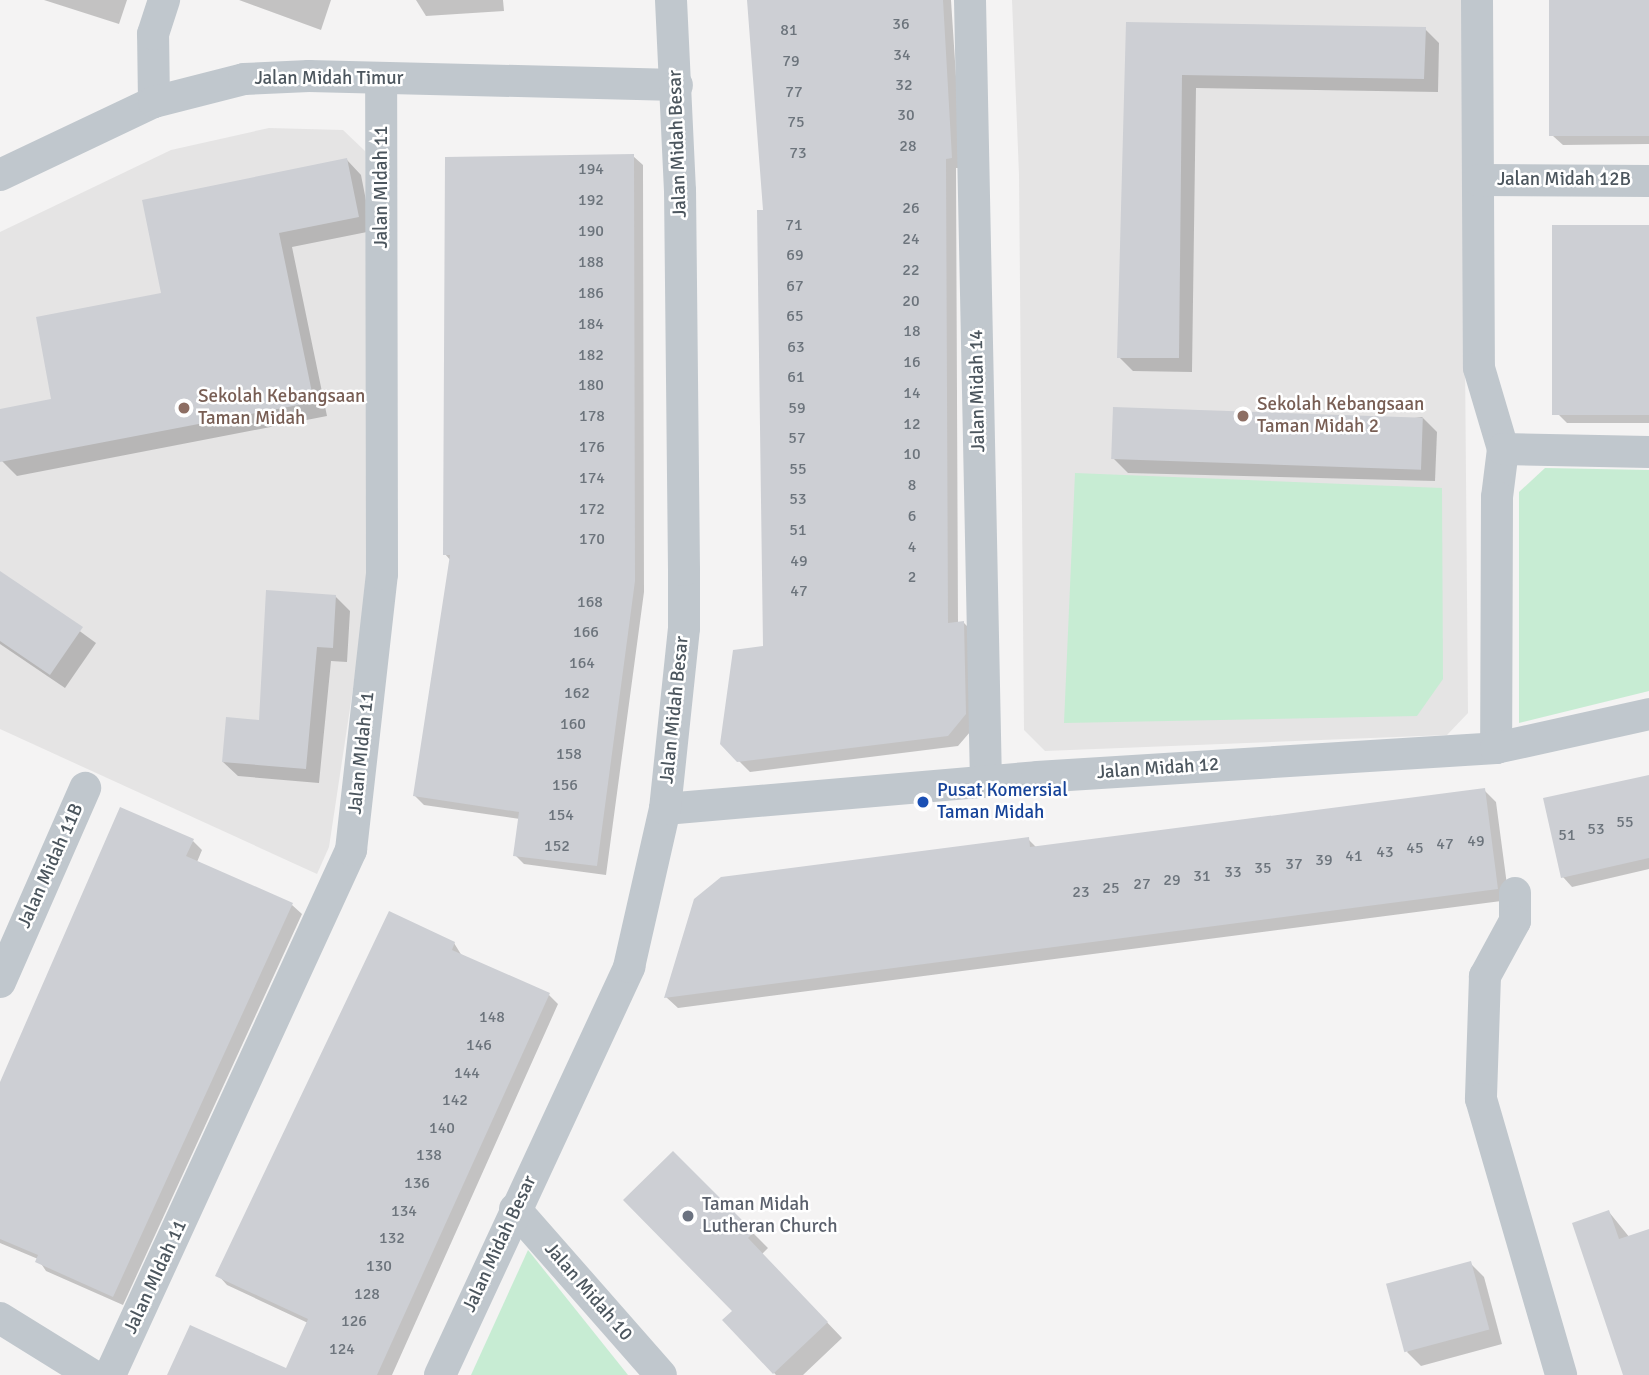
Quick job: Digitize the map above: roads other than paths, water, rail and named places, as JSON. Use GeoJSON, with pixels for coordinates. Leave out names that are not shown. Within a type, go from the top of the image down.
{"type":"FeatureCollection","features":[{"type":"Feature","properties":{"kind":"street"},"geometry":{"type":"LineString","coordinates":[[154,102],[153,34],[164,0]]}},
{"type":"Feature","properties":{"kind":"street","name":"Jalan Midah Besar"},"geometry":{"type":"LineString","coordinates":[[440,1375],[629,967],[665,809],[684,628],[677,85],[671,0]]}},
{"type":"Feature","properties":{"kind":"street","name":"Jalan Midah 14"},"geometry":{"type":"LineString","coordinates":[[970,0],[986,782]]}},
{"type":"Feature","properties":{"kind":"street"},"geometry":{"type":"LineString","coordinates":[[1477,0],[1479,368],[1503,449],[1497,497],[1496,748]]}},
{"type":"Feature","properties":{"kind":"street","name":"Jalan Midah Timur"},"geometry":{"type":"LineString","coordinates":[[0,175],[154,102],[244,79],[677,85]]}},
{"type":"Feature","properties":{"kind":"street","name":"Jalan MIdah 11"},"geometry":{"type":"LineString","coordinates":[[110,1375],[351,850],[382,574],[381,79]]}},
{"type":"Feature","properties":{"kind":"street","name":"Jalan Midah 12B"},"geometry":{"type":"LineString","coordinates":[[1478,180],[1649,181]]}},
{"type":"Feature","properties":{"kind":"street"},"geometry":{"type":"LineString","coordinates":[[1503,449],[1649,452]]}},
{"type":"Feature","properties":{"kind":"street","name":"Jalan Midah 12"},"geometry":{"type":"LineString","coordinates":[[665,809],[986,782],[1496,748],[1649,713]]}},
{"type":"Feature","properties":{"kind":"street","name":"Jalan Midah 11B"},"geometry":{"type":"LineString","coordinates":[[0,982],[85,788]]}},
{"type":"Feature","properties":{"kind":"street"},"geometry":{"type":"LineString","coordinates":[[1515,893],[1514,921],[1485,976],[1481,1099],[1562,1375]]}},
{"type":"Feature","properties":{"kind":"street","name":"Jalan Midah 10"},"geometry":{"type":"LineString","coordinates":[[515,1209],[661,1375]]}},
{"type":"Feature","properties":{"kind":"street"},"geometry":{"type":"LineString","coordinates":[[0,1318],[92,1375]]}},
{"type":"Feature","properties":{"kind":"place","name":"Sekolah Kebangsaan Taman Midah"},"geometry":{"type":"Point","coordinates":[184,408]}},
{"type":"Feature","properties":{"kind":"place","name":"Sekolah Kebangsaan Taman Midah 2"},"geometry":{"type":"Point","coordinates":[1243,416]}},
{"type":"Feature","properties":{"kind":"place","name":"Pusat Komersial Taman Midah"},"geometry":{"type":"Point","coordinates":[923,802]}},
{"type":"Feature","properties":{"kind":"place","name":"Taman Midah Lutheran Church"},"geometry":{"type":"Point","coordinates":[688,1216]}}]}
